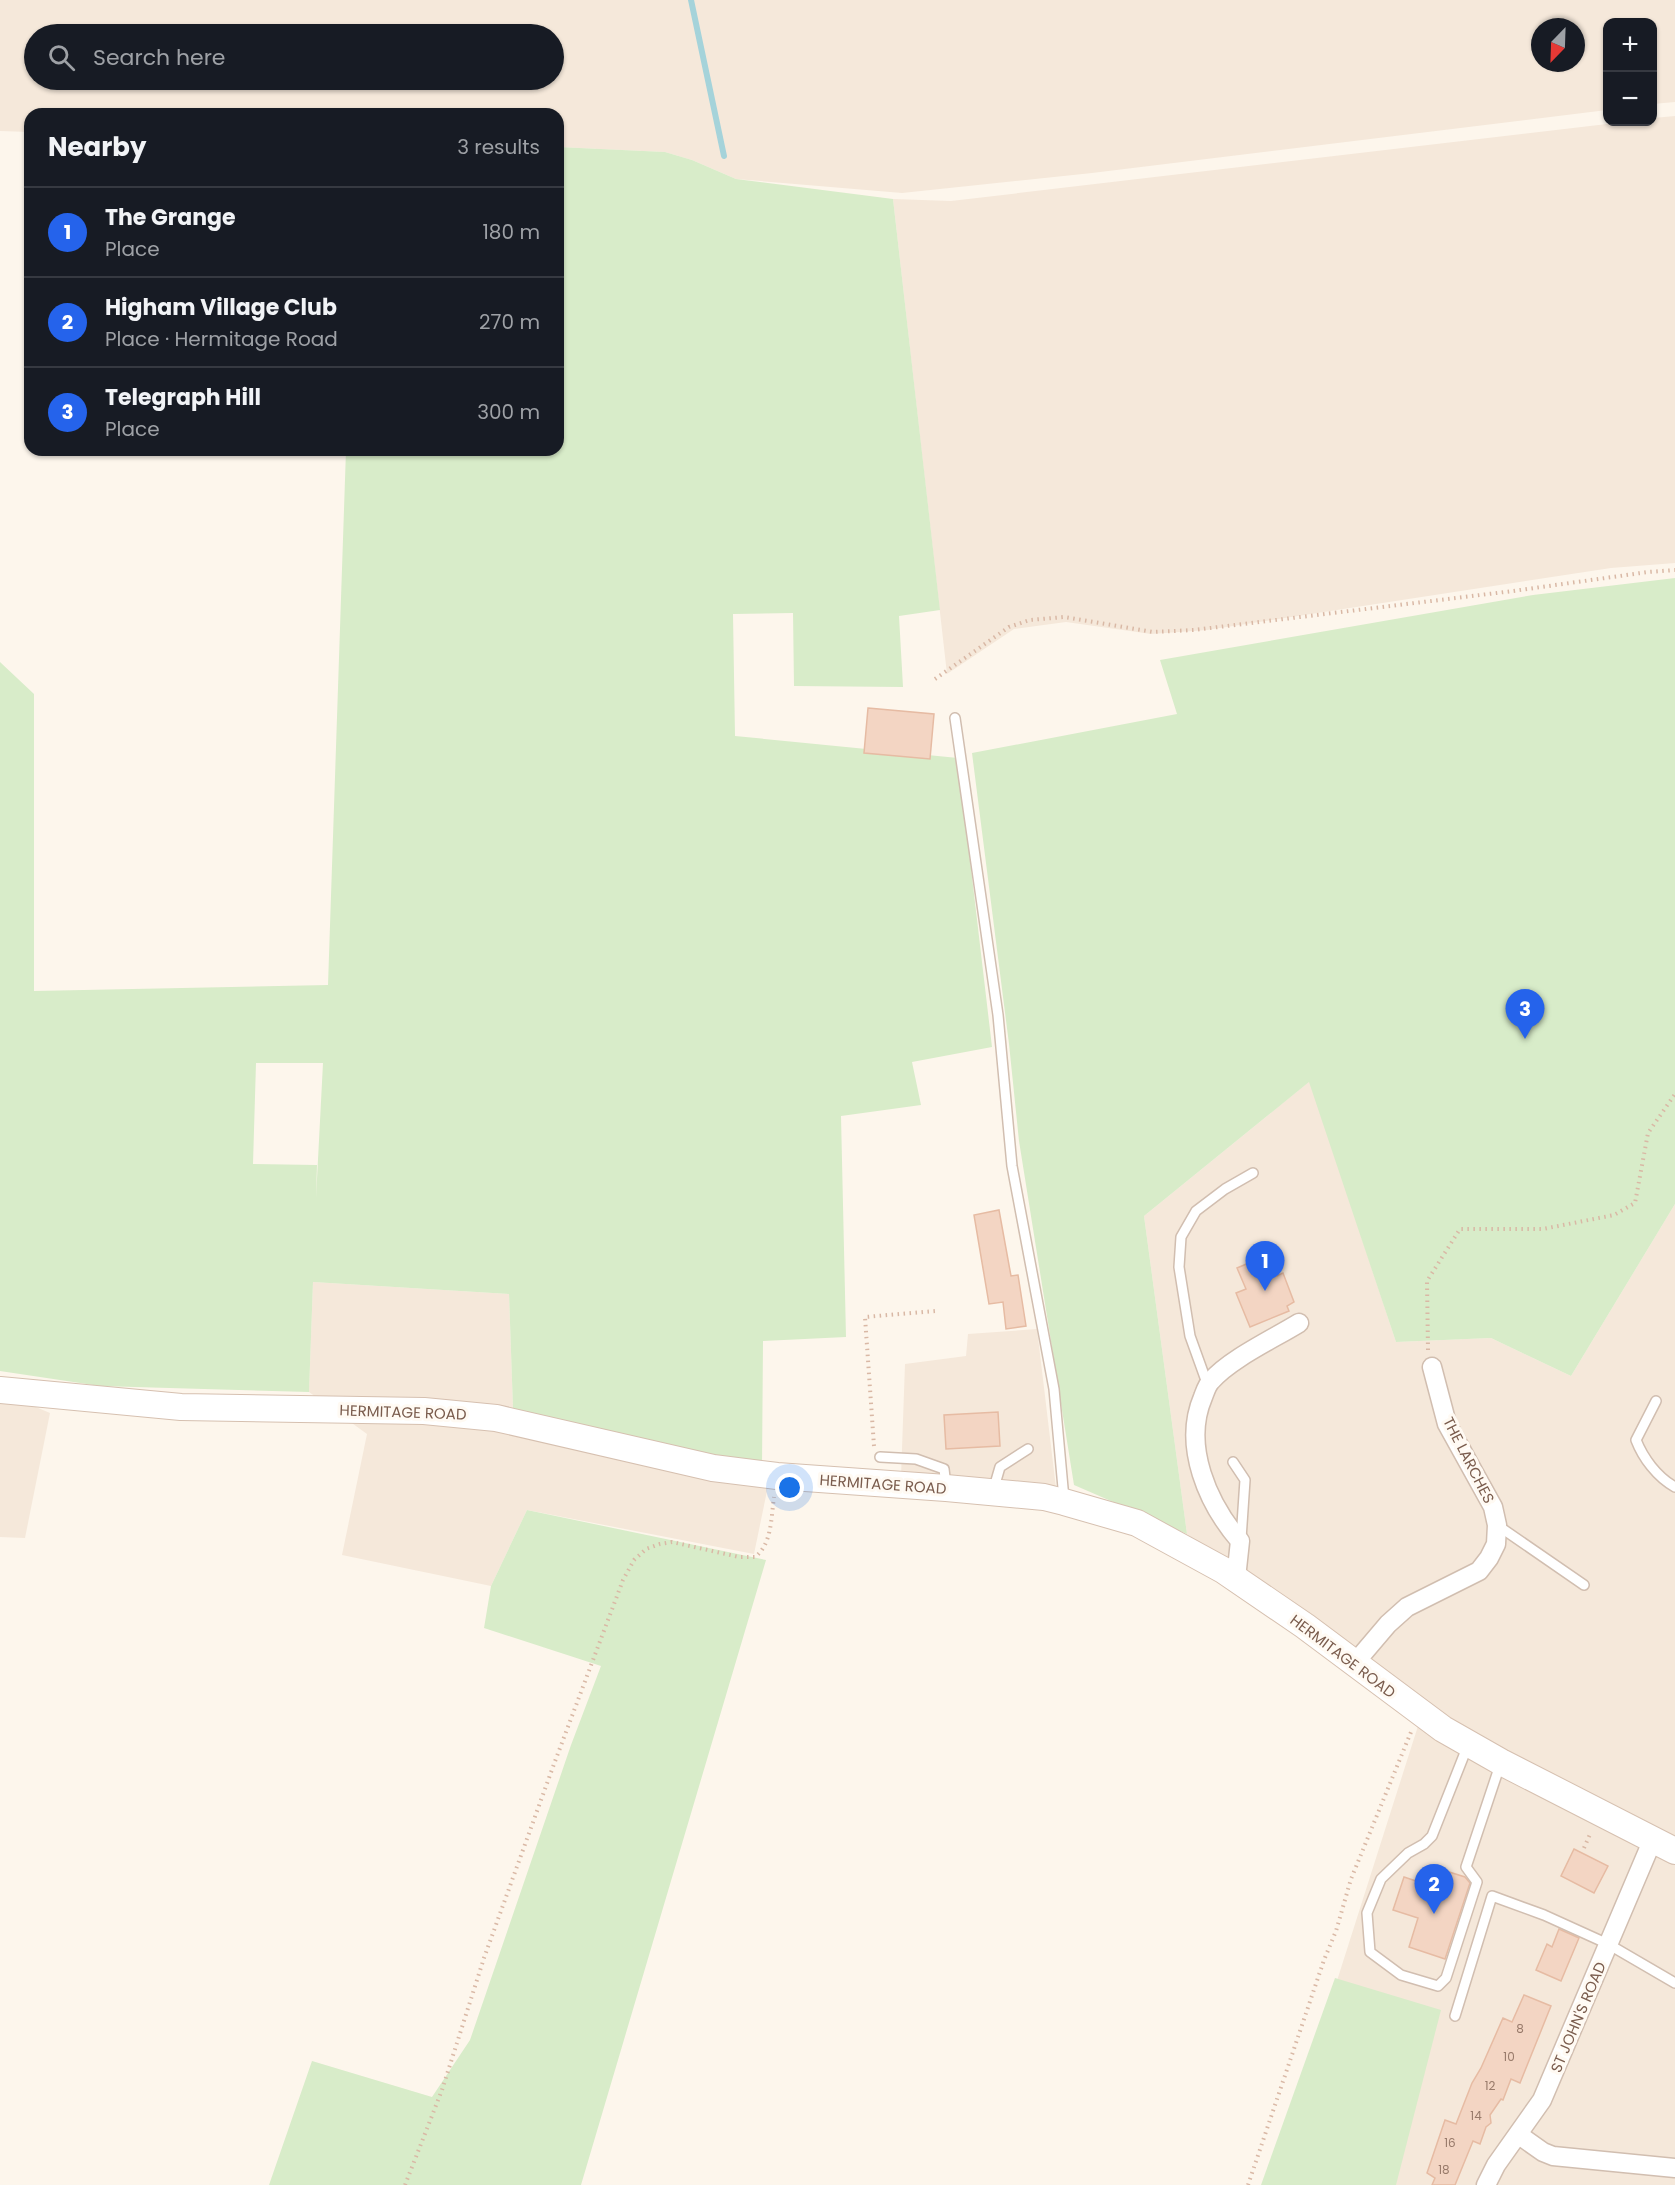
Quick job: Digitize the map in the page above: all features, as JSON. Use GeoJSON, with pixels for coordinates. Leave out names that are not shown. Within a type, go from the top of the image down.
{"type":"FeatureCollection","features":[{"type":"Feature","properties":{"kind":"street"},"geometry":{"type":"LineString","coordinates":[[1236,1578],[1240,1541],[1218,1512],[1200,1467],[1195,1441],[1198,1408],[1209,1382],[1229,1366],[1299,1323]]}},
{"type":"Feature","properties":{"kind":"street","name":"THE LARCHES"},"geometry":{"type":"LineString","coordinates":[[1432,1367],[1447,1424],[1491,1502],[1497,1526]]}},
{"type":"Feature","properties":{"kind":"street","name":"HERMITAGE ROAD"},"geometry":{"type":"LineString","coordinates":[[0,1390],[181,1407],[424,1411],[496,1418],[713,1468],[777,1476],[1044,1497],[1064,1502],[1137,1523],[1223,1570],[1305,1626],[1420,1712],[1468,1743],[1664,1845]]}},
{"type":"Feature","properties":{"kind":"street"},"geometry":{"type":"LineString","coordinates":[[1354,1664],[1388,1624],[1407,1607],[1479,1571],[1494,1548],[1497,1526]]}},
{"type":"Feature","properties":{"kind":"street","name":"ST JOHN'S ROAD"},"geometry":{"type":"LineString","coordinates":[[1486,2185],[1496,2165],[1532,2117],[1546,2093],[1608,1944],[1664,1845]]}},
{"type":"Feature","properties":{"kind":"street"},"geometry":{"type":"LineString","coordinates":[[1519,2135],[1543,2152],[1553,2156],[1675,2168]]}},
{"type":"Feature","properties":{"kind":"lane"},"geometry":{"type":"LineString","coordinates":[[955,718],[998,1015],[1012,1166],[1054,1389],[1064,1502]]}},
{"type":"Feature","properties":{"kind":"lane"},"geometry":{"type":"LineString","coordinates":[[1208,1386],[1190,1336],[1179,1267],[1181,1238],[1196,1211],[1225,1189],[1253,1173]]}},
{"type":"Feature","properties":{"kind":"lane"},"geometry":{"type":"LineString","coordinates":[[1656,1401],[1636,1440],[1640,1451],[1653,1468],[1675,1487]]}},
{"type":"Feature","properties":{"kind":"lane"},"geometry":{"type":"LineString","coordinates":[[993,1493],[1000,1467],[1028,1449]]}},
{"type":"Feature","properties":{"kind":"lane"},"geometry":{"type":"LineString","coordinates":[[880,1457],[916,1459],[944,1469],[946,1488]]}},
{"type":"Feature","properties":{"kind":"lane"},"geometry":{"type":"LineString","coordinates":[[1233,1462],[1245,1480],[1240,1541]]}},
{"type":"Feature","properties":{"kind":"lane"},"geometry":{"type":"LineString","coordinates":[[1497,1526],[1584,1585]]}},
{"type":"Feature","properties":{"kind":"lane"},"geometry":{"type":"LineString","coordinates":[[1468,1743],[1432,1836],[1424,1844],[1408,1853],[1381,1879],[1367,1913],[1370,1952],[1401,1975],[1438,1986],[1446,1978],[1477,1882],[1466,1867],[1501,1762]]}},
{"type":"Feature","properties":{"kind":"lane"},"geometry":{"type":"LineString","coordinates":[[1455,2016],[1492,1896],[1544,1915],[1608,1944],[1675,1983]]}},
{"type":"Feature","properties":{"kind":"path"},"geometry":{"type":"LineString","coordinates":[[935,679],[1010,627],[1041,618],[1071,617],[1153,632],[1194,630],[1675,570]]}},
{"type":"Feature","properties":{"kind":"path"},"geometry":{"type":"LineString","coordinates":[[1432,1367],[1427,1347],[1427,1281],[1460,1229],[1543,1229],[1614,1215],[1635,1203],[1648,1133],[1675,1095]]}},
{"type":"Feature","properties":{"kind":"path"},"geometry":{"type":"LineString","coordinates":[[880,1457],[873,1445],[866,1317],[935,1311]]}},
{"type":"Feature","properties":{"kind":"path"},"geometry":{"type":"LineString","coordinates":[[405,2185],[442,2090],[484,1958],[623,1580],[634,1560],[646,1549],[660,1544],[672,1542],[739,1557],[755,1557],[763,1551],[768,1538],[777,1476]]}},
{"type":"Feature","properties":{"kind":"path"},"geometry":{"type":"LineString","coordinates":[[1248,2185],[1324,1960],[1336,1931],[1351,1879],[1420,1712]]}},
{"type":"Feature","properties":{"kind":"shaded area"},"geometry":{"type":"Polygon","coordinates":[[[0,0],[1675,0],[1675,102],[1657,104],[1657,18],[1603,18],[1603,110],[1092,173],[902,193],[736,179],[692,160],[665,152],[564,147],[564,108],[24,108],[24,132],[0,131],[0,0]]]}},
{"type":"Feature","properties":{"kind":"shaded area"},"geometry":{"type":"Polygon","coordinates":[[[1675,116],[1675,563],[1611,568],[1207,630],[1151,634],[1066,622],[1014,629],[947,674],[893,199],[951,201],[1603,124],[1657,126],[1657,118],[1675,116]]]}},
{"type":"Feature","properties":{"kind":"shaded area"},"geometry":{"type":"Polygon","coordinates":[[[1310,1081],[1396,1342],[1491,1338],[1571,1376],[1675,1204],[1675,2185],[1272,2185],[1425,1704],[1187,1534],[1144,1216],[1310,1081]]]}},
{"type":"Feature","properties":{"kind":"shaded area"},"geometry":{"type":"Polygon","coordinates":[[[313,1282],[509,1294],[513,1409],[768,1486],[754,1554],[527,1510],[491,1586],[342,1555],[367,1434],[309,1392],[313,1282]]]}},
{"type":"Feature","properties":{"kind":"shaded area"},"geometry":{"type":"Polygon","coordinates":[[[1037,1329],[1056,1488],[901,1477],[905,1364],[966,1356],[968,1334],[1037,1329]]]}},
{"type":"Feature","properties":{"kind":"shaded area"},"geometry":{"type":"Polygon","coordinates":[[[0,1392],[50,1413],[25,1538],[0,1537],[0,1392]]]}},
{"type":"Feature","properties":{"kind":"green space"},"geometry":{"type":"Polygon","coordinates":[[[564,147],[665,152],[692,160],[736,179],[893,199],[940,610],[899,616],[903,687],[794,686],[793,613],[733,614],[735,736],[958,758],[992,1047],[912,1062],[921,1105],[841,1116],[846,1337],[763,1341],[762,1466],[513,1409],[509,1294],[313,1282],[309,1392],[100,1386],[0,1371],[0,662],[34,694],[34,991],[328,985],[346,456],[564,456],[564,147]],[[256,1063],[253,1164],[317,1165],[316,1198],[323,1063],[256,1063]]]}},
{"type":"Feature","properties":{"kind":"green space"},"geometry":{"type":"Polygon","coordinates":[[[1675,578],[1675,1204],[1571,1376],[1491,1338],[1396,1342],[1309,1082],[1144,1216],[1187,1534],[1074,1485],[1019,1141],[972,753],[1177,714],[1160,660],[1533,595],[1675,578]]]}},
{"type":"Feature","properties":{"kind":"green space"},"geometry":{"type":"Polygon","coordinates":[[[527,1510],[766,1560],[581,2185],[269,2185],[312,2061],[432,2097],[470,2040],[571,1745],[601,1666],[484,1628],[491,1586],[527,1510]]]}},
{"type":"Feature","properties":{"kind":"green space"},"geometry":{"type":"Polygon","coordinates":[[[1335,1978],[1441,2010],[1396,2185],[1261,2185],[1335,1978]]]}},
{"type":"Feature","properties":{"kind":"building"},"geometry":{"type":"Polygon","coordinates":[[[868,708],[934,714],[930,759],[864,753],[868,708]]]}},
{"type":"Feature","properties":{"kind":"building"},"geometry":{"type":"Polygon","coordinates":[[[999,1210],[1011,1276],[1018,1275],[1026,1326],[1006,1329],[1003,1302],[989,1304],[974,1215],[999,1210]]]}},
{"type":"Feature","properties":{"kind":"building"},"geometry":{"type":"Polygon","coordinates":[[[1268,1255],[1277,1276],[1283,1273],[1294,1302],[1287,1306],[1289,1311],[1250,1327],[1236,1293],[1246,1289],[1237,1268],[1268,1255]]]}},
{"type":"Feature","properties":{"kind":"building"},"geometry":{"type":"Polygon","coordinates":[[[998,1412],[1000,1446],[946,1449],[944,1415],[998,1412]]]}},
{"type":"Feature","properties":{"kind":"building"},"geometry":{"type":"Polygon","coordinates":[[[1574,1849],[1608,1866],[1594,1893],[1561,1876],[1574,1849]]]}},
{"type":"Feature","properties":{"kind":"building"},"geometry":{"type":"Polygon","coordinates":[[[1446,1871],[1465,1877],[1470,1883],[1445,1959],[1409,1947],[1418,1918],[1393,1910],[1404,1877],[1440,1889],[1446,1871]]]}},
{"type":"Feature","properties":{"kind":"building"},"geometry":{"type":"Polygon","coordinates":[[[1559,1929],[1579,1938],[1561,1981],[1536,1970],[1547,1944],[1552,1947],[1559,1929]]]}},
{"type":"Feature","properties":{"kind":"building"},"geometry":{"type":"Polygon","coordinates":[[[1524,1995],[1551,2006],[1520,2083],[1511,2079],[1503,2100],[1501,2099],[1490,2115],[1491,2123],[1486,2127],[1480,2144],[1473,2141],[1455,2185],[1432,2185],[1435,2178],[1427,2173],[1445,2120],[1456,2124],[1472,2083],[1503,2018],[1512,2022],[1524,1995]]]}},
{"type":"Feature","properties":{"kind":"waterway"},"geometry":{"type":"LineString","coordinates":[[691,0],[724,156]]}},
{"type":"Feature","properties":{"kind":"place","name":"Telegraph Hill"},"geometry":{"type":"Point","coordinates":[1525,1039]}},
{"type":"Feature","properties":{"kind":"place","name":"The Grange"},"geometry":{"type":"Point","coordinates":[1265,1291]}},
{"type":"Feature","properties":{"kind":"place","name":"Higham Village Club"},"geometry":{"type":"Point","coordinates":[1434,1914]}}]}
